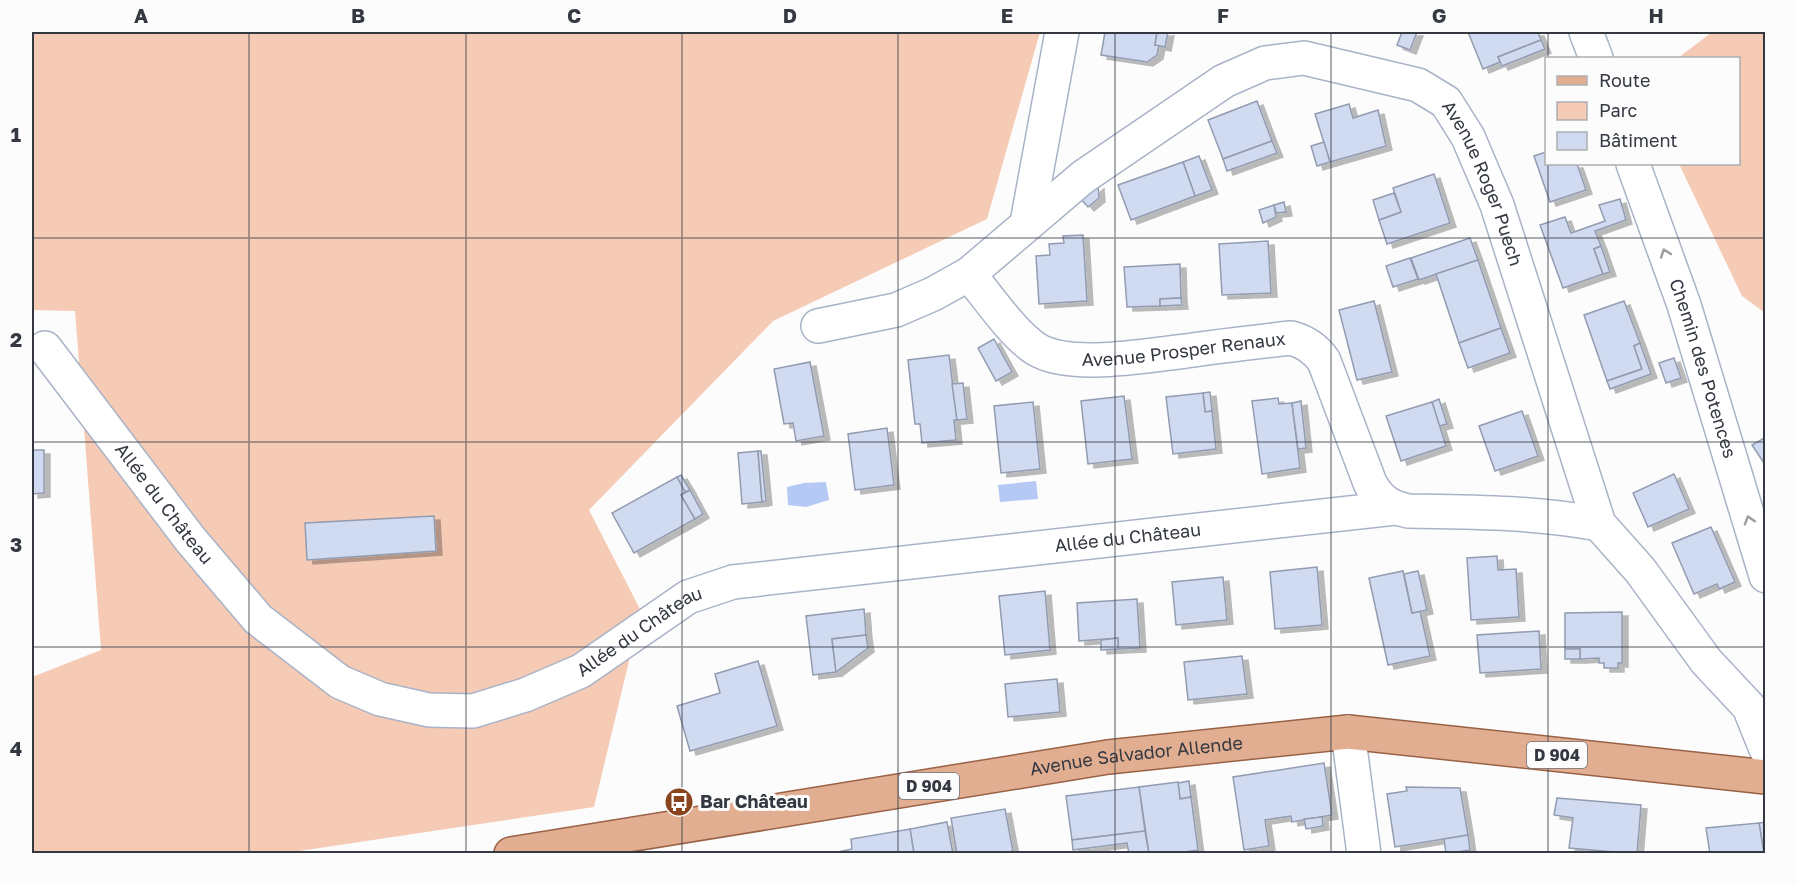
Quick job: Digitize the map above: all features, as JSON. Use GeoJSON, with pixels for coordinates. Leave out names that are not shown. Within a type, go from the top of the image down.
{"type":"FeatureCollection","features":[{"type":"Feature","properties":{"kind":"main road","name":"Avenue Salvador Allende"},"geometry":{"type":"LineString","coordinates":[[511,854],[646,843],[1108,757],[1348,732],[1766,777]]}},
{"type":"Feature","properties":{"kind":"street"},"geometry":{"type":"LineString","coordinates":[[1027,223],[1062,32]]}},
{"type":"Feature","properties":{"kind":"street"},"geometry":{"type":"LineString","coordinates":[[1586,32],[1596,57]]}},
{"type":"Feature","properties":{"kind":"street","name":"Avenue Roger Puech"},"geometry":{"type":"LineString","coordinates":[[969,274],[1083,177],[1224,81],[1265,63],[1304,58],[1418,85],[1446,102],[1468,137],[1497,205],[1599,524],[1640,570],[1706,661],[1749,706],[1766,749]]}},
{"type":"Feature","properties":{"kind":"street","name":"Chemin des Potences"},"geometry":{"type":"LineString","coordinates":[[1634,165],[1684,305],[1766,576]]}},
{"type":"Feature","properties":{"kind":"street"},"geometry":{"type":"LineString","coordinates":[[818,326],[896,310],[933,294],[969,274]]}},
{"type":"Feature","properties":{"kind":"street","name":"Avenue Prosper Renaux"},"geometry":{"type":"LineString","coordinates":[[969,274],[1010,326],[1038,350],[1054,356],[1085,360],[1120,358],[1291,338],[1309,345],[1324,361],[1375,493],[1382,501],[1395,508]]}},
{"type":"Feature","properties":{"kind":"street","name":"Allée du Château"},"geometry":{"type":"LineString","coordinates":[[45,348],[190,539],[258,619],[340,682],[380,699],[429,710],[473,711],[525,695],[581,671],[688,597],[733,582],[1395,508]]}},
{"type":"Feature","properties":{"kind":"street"},"geometry":{"type":"LineString","coordinates":[[1395,508],[1408,511],[1522,513],[1599,524]]}},
{"type":"Feature","properties":{"kind":"street"},"geometry":{"type":"LineString","coordinates":[[1348,732],[1364,854]]}},
{"type":"Feature","properties":{"kind":"green space"},"geometry":{"type":"Polygon","coordinates":[[[32,32],[1040,32],[987,219],[773,321],[589,510],[641,611],[594,807],[286,853],[32,853],[32,677],[101,650],[75,311],[32,310],[32,32]]]}},
{"type":"Feature","properties":{"kind":"green space"},"geometry":{"type":"Polygon","coordinates":[[[1712,32],[1765,32],[1765,313],[1742,296],[1679,165],[1740,165],[1740,57],[1679,57],[1712,32]]]}},
{"type":"Feature","properties":{"kind":"water"},"geometry":{"type":"Polygon","coordinates":[[[1036,481],[1038,499],[1000,502],[998,485],[1036,481]]]}},
{"type":"Feature","properties":{"kind":"water"},"geometry":{"type":"Polygon","coordinates":[[[826,482],[829,500],[806,507],[788,505],[787,487],[804,483],[826,482]]]}},
{"type":"Feature","properties":{"kind":"building"},"geometry":{"type":"Polygon","coordinates":[[[1105,32],[1157,32],[1155,45],[1159,45],[1157,55],[1147,62],[1101,55],[1105,32]]]}},
{"type":"Feature","properties":{"kind":"building"},"geometry":{"type":"Polygon","coordinates":[[[1157,32],[1168,32],[1165,47],[1155,45],[1157,32]]]}},
{"type":"Feature","properties":{"kind":"building"},"geometry":{"type":"Polygon","coordinates":[[[1402,32],[1417,32],[1410,50],[1397,45],[1402,32]]]}},
{"type":"Feature","properties":{"kind":"building"},"geometry":{"type":"Polygon","coordinates":[[[1468,32],[1538,32],[1541,40],[1498,57],[1500,62],[1483,69],[1468,32]]]}},
{"type":"Feature","properties":{"kind":"building"},"geometry":{"type":"Polygon","coordinates":[[[1541,40],[1545,49],[1502,66],[1498,57],[1541,40]]]}},
{"type":"Feature","properties":{"kind":"building"},"geometry":{"type":"Polygon","coordinates":[[[1257,101],[1272,141],[1223,159],[1208,120],[1257,101]]]}},
{"type":"Feature","properties":{"kind":"building"},"geometry":{"type":"Polygon","coordinates":[[[1349,104],[1353,118],[1378,110],[1386,146],[1330,162],[1315,114],[1349,104]]]}},
{"type":"Feature","properties":{"kind":"building"},"geometry":{"type":"Polygon","coordinates":[[[1272,141],[1277,153],[1227,171],[1223,159],[1272,141]]]}},
{"type":"Feature","properties":{"kind":"building"},"geometry":{"type":"Polygon","coordinates":[[[1324,142],[1330,162],[1317,166],[1311,146],[1324,142]]]}},
{"type":"Feature","properties":{"kind":"building"},"geometry":{"type":"Polygon","coordinates":[[[1545,152],[1545,165],[1577,165],[1586,190],[1550,202],[1534,156],[1545,152]]]}},
{"type":"Feature","properties":{"kind":"building"},"geometry":{"type":"Polygon","coordinates":[[[1199,156],[1212,190],[1195,196],[1183,162],[1199,156]]]}},
{"type":"Feature","properties":{"kind":"building"},"geometry":{"type":"Polygon","coordinates":[[[1183,162],[1195,196],[1131,220],[1118,185],[1183,162]]]}},
{"type":"Feature","properties":{"kind":"building"},"geometry":{"type":"Polygon","coordinates":[[[1434,174],[1450,223],[1387,244],[1379,220],[1401,212],[1393,188],[1434,174]]]}},
{"type":"Feature","properties":{"kind":"building"},"geometry":{"type":"Polygon","coordinates":[[[1098,185],[1099,198],[1088,207],[1081,199],[1098,185]]]}},
{"type":"Feature","properties":{"kind":"building"},"geometry":{"type":"Polygon","coordinates":[[[1394,193],[1401,212],[1379,220],[1373,200],[1394,193]]]}},
{"type":"Feature","properties":{"kind":"building"},"geometry":{"type":"Polygon","coordinates":[[[1620,199],[1626,220],[1595,231],[1601,246],[1594,249],[1603,274],[1563,288],[1540,225],[1565,217],[1571,233],[1605,221],[1599,205],[1620,199]]]}},
{"type":"Feature","properties":{"kind":"building"},"geometry":{"type":"Polygon","coordinates":[[[1284,202],[1286,212],[1276,213],[1274,205],[1284,202]]]}},
{"type":"Feature","properties":{"kind":"building"},"geometry":{"type":"Polygon","coordinates":[[[1274,205],[1276,217],[1263,223],[1259,210],[1274,205]]]}},
{"type":"Feature","properties":{"kind":"building"},"geometry":{"type":"Polygon","coordinates":[[[1083,235],[1087,301],[1039,304],[1036,256],[1050,255],[1049,244],[1064,243],[1063,236],[1083,235]]]}},
{"type":"Feature","properties":{"kind":"building"},"geometry":{"type":"Polygon","coordinates":[[[1470,238],[1478,260],[1419,280],[1411,258],[1470,238]]]}},
{"type":"Feature","properties":{"kind":"building"},"geometry":{"type":"Polygon","coordinates":[[[1268,241],[1271,293],[1222,295],[1219,244],[1268,241]]]}},
{"type":"Feature","properties":{"kind":"building"},"geometry":{"type":"Polygon","coordinates":[[[1601,246],[1610,272],[1603,274],[1594,249],[1601,246]]]}},
{"type":"Feature","properties":{"kind":"building"},"geometry":{"type":"Polygon","coordinates":[[[1410,258],[1418,279],[1393,287],[1386,266],[1410,258]]]}},
{"type":"Feature","properties":{"kind":"building"},"geometry":{"type":"Polygon","coordinates":[[[1478,260],[1501,328],[1459,343],[1436,274],[1478,260]]]}},
{"type":"Feature","properties":{"kind":"building"},"geometry":{"type":"Polygon","coordinates":[[[1180,264],[1181,298],[1160,299],[1160,306],[1127,307],[1124,267],[1180,264]]]}},
{"type":"Feature","properties":{"kind":"building"},"geometry":{"type":"Polygon","coordinates":[[[1181,298],[1182,305],[1160,306],[1160,299],[1181,298]]]}},
{"type":"Feature","properties":{"kind":"building"},"geometry":{"type":"Polygon","coordinates":[[[1374,301],[1392,372],[1357,380],[1339,310],[1374,301]]]}},
{"type":"Feature","properties":{"kind":"building"},"geometry":{"type":"Polygon","coordinates":[[[1624,301],[1640,343],[1634,346],[1642,369],[1607,381],[1584,315],[1624,301]]]}},
{"type":"Feature","properties":{"kind":"building"},"geometry":{"type":"Polygon","coordinates":[[[1501,328],[1510,353],[1468,368],[1459,343],[1501,328]]]}},
{"type":"Feature","properties":{"kind":"building"},"geometry":{"type":"Polygon","coordinates":[[[994,339],[1012,372],[996,381],[978,348],[994,339]]]}},
{"type":"Feature","properties":{"kind":"building"},"geometry":{"type":"Polygon","coordinates":[[[1640,343],[1651,374],[1610,389],[1607,381],[1642,369],[1634,346],[1640,343]]]}},
{"type":"Feature","properties":{"kind":"building"},"geometry":{"type":"Polygon","coordinates":[[[949,355],[957,420],[954,420],[956,440],[922,443],[920,424],[915,424],[908,360],[949,355]]]}},
{"type":"Feature","properties":{"kind":"building"},"geometry":{"type":"Polygon","coordinates":[[[1674,358],[1681,378],[1666,383],[1659,363],[1674,358]]]}},
{"type":"Feature","properties":{"kind":"building"},"geometry":{"type":"Polygon","coordinates":[[[810,362],[824,436],[796,441],[793,423],[784,424],[774,369],[810,362]]]}},
{"type":"Feature","properties":{"kind":"building"},"geometry":{"type":"Polygon","coordinates":[[[963,383],[967,419],[957,420],[952,384],[963,383]]]}},
{"type":"Feature","properties":{"kind":"building"},"geometry":{"type":"Polygon","coordinates":[[[1210,392],[1212,411],[1205,412],[1203,393],[1210,392]]]}},
{"type":"Feature","properties":{"kind":"building"},"geometry":{"type":"Polygon","coordinates":[[[1203,393],[1205,412],[1212,411],[1216,449],[1173,454],[1166,397],[1203,393]]]}},
{"type":"Feature","properties":{"kind":"building"},"geometry":{"type":"Polygon","coordinates":[[[1124,396],[1132,459],[1088,464],[1081,401],[1124,396]]]}},
{"type":"Feature","properties":{"kind":"building"},"geometry":{"type":"Polygon","coordinates":[[[1278,398],[1279,404],[1292,403],[1300,468],[1262,474],[1252,401],[1278,398]]]}},
{"type":"Feature","properties":{"kind":"building"},"geometry":{"type":"Polygon","coordinates":[[[1439,399],[1447,424],[1439,426],[1432,402],[1439,399]]]}},
{"type":"Feature","properties":{"kind":"building"},"geometry":{"type":"Polygon","coordinates":[[[1301,401],[1306,448],[1298,449],[1292,403],[1301,401]]]}},
{"type":"Feature","properties":{"kind":"building"},"geometry":{"type":"Polygon","coordinates":[[[1033,402],[1040,469],[1001,473],[994,406],[1033,402]]]}},
{"type":"Feature","properties":{"kind":"building"},"geometry":{"type":"Polygon","coordinates":[[[1432,402],[1446,446],[1401,461],[1386,416],[1432,402]]]}},
{"type":"Feature","properties":{"kind":"building"},"geometry":{"type":"Polygon","coordinates":[[[1522,411],[1538,456],[1495,471],[1479,426],[1522,411]]]}},
{"type":"Feature","properties":{"kind":"building"},"geometry":{"type":"Polygon","coordinates":[[[887,428],[894,485],[855,490],[848,434],[887,428]]]}},
{"type":"Feature","properties":{"kind":"building"},"geometry":{"type":"Polygon","coordinates":[[[1766,437],[1766,461],[1764,463],[1752,445],[1766,437]]]}},
{"type":"Feature","properties":{"kind":"building"},"geometry":{"type":"Polygon","coordinates":[[[32,450],[44,450],[44,493],[32,494],[32,450]]]}},
{"type":"Feature","properties":{"kind":"building"},"geometry":{"type":"Polygon","coordinates":[[[758,451],[762,502],[742,504],[738,453],[758,451]]]}},
{"type":"Feature","properties":{"kind":"building"},"geometry":{"type":"Polygon","coordinates":[[[758,451],[761,451],[766,501],[762,502],[758,451]]]}},
{"type":"Feature","properties":{"kind":"building"},"geometry":{"type":"Polygon","coordinates":[[[1674,474],[1689,509],[1648,527],[1633,493],[1674,474]]]}},
{"type":"Feature","properties":{"kind":"building"},"geometry":{"type":"Polygon","coordinates":[[[681,475],[690,490],[685,492],[677,477],[681,475]]]}},
{"type":"Feature","properties":{"kind":"building"},"geometry":{"type":"Polygon","coordinates":[[[677,477],[685,492],[681,495],[695,519],[634,553],[612,513],[677,477]]]}},
{"type":"Feature","properties":{"kind":"building"},"geometry":{"type":"Polygon","coordinates":[[[690,490],[703,514],[695,519],[681,495],[690,490]]]}},
{"type":"Feature","properties":{"kind":"building"},"geometry":{"type":"Polygon","coordinates":[[[434,516],[436,551],[307,560],[305,523],[434,516]]]}},
{"type":"Feature","properties":{"kind":"building"},"geometry":{"type":"Polygon","coordinates":[[[1711,527],[1735,582],[1719,589],[1717,584],[1694,594],[1672,543],[1711,527]]]}},
{"type":"Feature","properties":{"kind":"building"},"geometry":{"type":"Polygon","coordinates":[[[1497,556],[1498,570],[1516,569],[1519,617],[1471,620],[1467,558],[1497,556]]]}},
{"type":"Feature","properties":{"kind":"building"},"geometry":{"type":"Polygon","coordinates":[[[1317,567],[1322,625],[1275,629],[1270,572],[1317,567]]]}},
{"type":"Feature","properties":{"kind":"building"},"geometry":{"type":"Polygon","coordinates":[[[1403,571],[1412,613],[1420,611],[1430,656],[1388,665],[1369,578],[1403,571]]]}},
{"type":"Feature","properties":{"kind":"building"},"geometry":{"type":"Polygon","coordinates":[[[1418,571],[1427,610],[1412,613],[1404,574],[1418,571]]]}},
{"type":"Feature","properties":{"kind":"building"},"geometry":{"type":"Polygon","coordinates":[[[1223,577],[1227,620],[1176,625],[1172,582],[1223,577]]]}},
{"type":"Feature","properties":{"kind":"building"},"geometry":{"type":"Polygon","coordinates":[[[1045,591],[1050,650],[1005,655],[999,596],[1045,591]]]}},
{"type":"Feature","properties":{"kind":"building"},"geometry":{"type":"Polygon","coordinates":[[[1137,599],[1140,648],[1118,649],[1118,638],[1079,641],[1077,603],[1137,599]]]}},
{"type":"Feature","properties":{"kind":"building"},"geometry":{"type":"Polygon","coordinates":[[[864,609],[866,635],[832,639],[836,672],[813,675],[806,616],[864,609]]]}},
{"type":"Feature","properties":{"kind":"building"},"geometry":{"type":"Polygon","coordinates":[[[1622,612],[1622,663],[1618,663],[1618,668],[1604,668],[1604,663],[1599,663],[1599,658],[1580,659],[1580,649],[1565,649],[1565,613],[1622,612]]]}},
{"type":"Feature","properties":{"kind":"building"},"geometry":{"type":"Polygon","coordinates":[[[1539,631],[1541,669],[1480,673],[1477,635],[1539,631]]]}},
{"type":"Feature","properties":{"kind":"building"},"geometry":{"type":"Polygon","coordinates":[[[866,635],[868,648],[836,672],[832,639],[866,635]]]}},
{"type":"Feature","properties":{"kind":"building"},"geometry":{"type":"Polygon","coordinates":[[[1118,638],[1118,649],[1101,650],[1101,640],[1118,638]]]}},
{"type":"Feature","properties":{"kind":"building"},"geometry":{"type":"Polygon","coordinates":[[[1565,649],[1580,649],[1580,659],[1565,659],[1565,649]]]}},
{"type":"Feature","properties":{"kind":"building"},"geometry":{"type":"Polygon","coordinates":[[[1242,656],[1247,694],[1188,700],[1184,662],[1242,656]]]}},
{"type":"Feature","properties":{"kind":"building"},"geometry":{"type":"Polygon","coordinates":[[[758,661],[777,726],[690,751],[677,706],[720,693],[715,674],[758,661]]]}},
{"type":"Feature","properties":{"kind":"building"},"geometry":{"type":"Polygon","coordinates":[[[1057,679],[1060,712],[1008,717],[1005,684],[1057,679]]]}},
{"type":"Feature","properties":{"kind":"building"},"geometry":{"type":"Polygon","coordinates":[[[1324,763],[1332,815],[1292,822],[1291,816],[1265,820],[1269,846],[1244,850],[1233,777],[1324,763]]]}},
{"type":"Feature","properties":{"kind":"building"},"geometry":{"type":"Polygon","coordinates":[[[1189,781],[1191,797],[1180,799],[1178,783],[1189,781]]]}},
{"type":"Feature","properties":{"kind":"building"},"geometry":{"type":"Polygon","coordinates":[[[1178,782],[1180,799],[1191,797],[1198,850],[1149,854],[1139,787],[1178,782]]]}},
{"type":"Feature","properties":{"kind":"building"},"geometry":{"type":"Polygon","coordinates":[[[1139,787],[1145,831],[1072,840],[1066,796],[1139,787]]]}},
{"type":"Feature","properties":{"kind":"building"},"geometry":{"type":"Polygon","coordinates":[[[1406,787],[1460,788],[1468,835],[1395,847],[1387,794],[1407,791],[1406,787]]]}},
{"type":"Feature","properties":{"kind":"building"},"geometry":{"type":"Polygon","coordinates":[[[1557,798],[1641,805],[1637,854],[1569,848],[1573,818],[1554,815],[1557,798]]]}},
{"type":"Feature","properties":{"kind":"building"},"geometry":{"type":"Polygon","coordinates":[[[1005,809],[1013,851],[999,854],[957,854],[951,818],[1005,809]]]}},
{"type":"Feature","properties":{"kind":"building"},"geometry":{"type":"Polygon","coordinates":[[[1322,817],[1323,826],[1306,829],[1304,819],[1322,817]]]}},
{"type":"Feature","properties":{"kind":"building"},"geometry":{"type":"Polygon","coordinates":[[[947,822],[953,854],[914,854],[910,829],[947,822]]]}},
{"type":"Feature","properties":{"kind":"building"},"geometry":{"type":"Polygon","coordinates":[[[1766,822],[1766,854],[1764,854],[1759,823],[1766,822]]]}},
{"type":"Feature","properties":{"kind":"building"},"geometry":{"type":"Polygon","coordinates":[[[1759,823],[1764,854],[1710,854],[1706,828],[1759,823]]]}},
{"type":"Feature","properties":{"kind":"building"},"geometry":{"type":"Polygon","coordinates":[[[910,829],[914,854],[828,854],[852,849],[851,839],[910,829]]]}},
{"type":"Feature","properties":{"kind":"building"},"geometry":{"type":"Polygon","coordinates":[[[1145,831],[1149,854],[1129,854],[1127,843],[1073,850],[1072,840],[1145,831]]]}},
{"type":"Feature","properties":{"kind":"building"},"geometry":{"type":"Polygon","coordinates":[[[1468,835],[1470,850],[1446,854],[1444,839],[1468,835]]]}},
{"type":"Feature","properties":{"kind":"place","name":"Bar Château"},"geometry":{"type":"Point","coordinates":[679,802]}}]}
